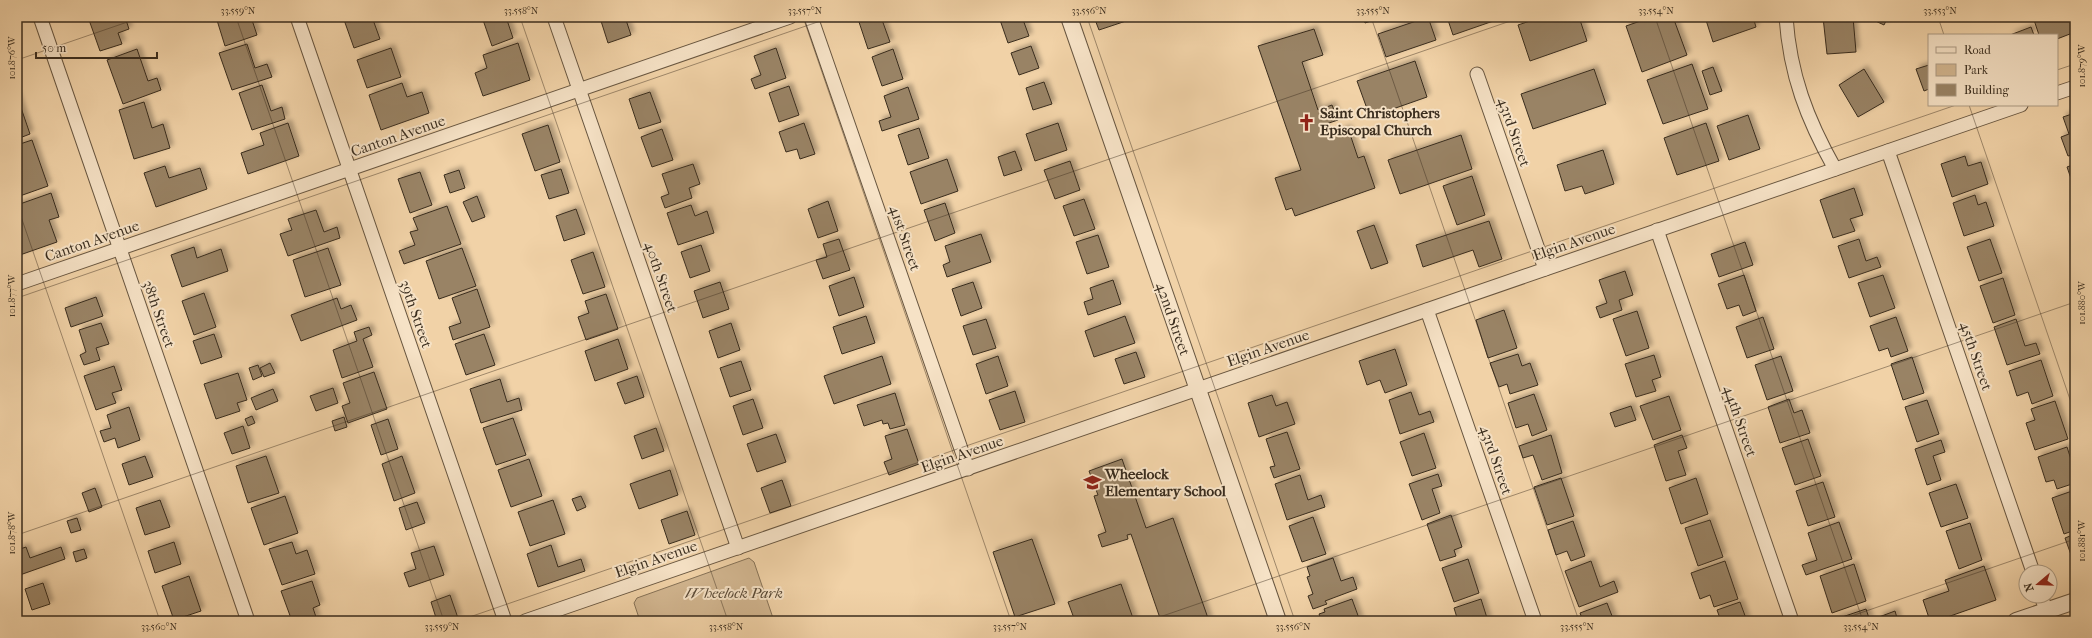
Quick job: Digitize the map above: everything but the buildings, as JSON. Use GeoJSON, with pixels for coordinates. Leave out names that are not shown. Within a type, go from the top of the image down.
{"type":"FeatureCollection","features":[{"type":"Feature","properties":{"kind":"street","name":"38th Street"},"geometry":{"type":"LineString","coordinates":[[40,17],[248,621]]}},
{"type":"Feature","properties":{"kind":"street","name":"39th Street"},"geometry":{"type":"LineString","coordinates":[[297,17],[505,621]]}},
{"type":"Feature","properties":{"kind":"street","name":"40th Street"},"geometry":{"type":"LineString","coordinates":[[554,17],[738,548]]}},
{"type":"Feature","properties":{"kind":"street","name":"Canton Avenue"},"geometry":{"type":"LineString","coordinates":[[17,284],[790,17]]}},
{"type":"Feature","properties":{"kind":"street","name":"41st Street"},"geometry":{"type":"LineString","coordinates":[[811,17],[968,469]]}},
{"type":"Feature","properties":{"kind":"street","name":"42nd Street"},"geometry":{"type":"LineString","coordinates":[[1069,17],[1278,621]]}},
{"type":"Feature","properties":{"kind":"street"},"geometry":{"type":"LineString","coordinates":[[1786,17],[1788,47],[1804,108],[1835,169]]}},
{"type":"Feature","properties":{"kind":"street","name":"43rd Street"},"geometry":{"type":"LineString","coordinates":[[1477,74],[1545,269]]}},
{"type":"Feature","properties":{"kind":"street"},"geometry":{"type":"LineString","coordinates":[[2058,93],[2075,87]]}},
{"type":"Feature","properties":{"kind":"street","name":"Elgin Avenue"},"geometry":{"type":"LineString","coordinates":[[525,621],[2018,106]]}},
{"type":"Feature","properties":{"kind":"street","name":"45th Street"},"geometry":{"type":"LineString","coordinates":[[1888,151],[2030,564]]}},
{"type":"Feature","properties":{"kind":"street","name":"44th Street"},"geometry":{"type":"LineString","coordinates":[[1657,230],[1792,621]]}},
{"type":"Feature","properties":{"kind":"street","name":"43rd Street"},"geometry":{"type":"LineString","coordinates":[[1428,310],[1535,621]]}},
{"type":"Feature","properties":{"kind":"street"},"geometry":{"type":"LineString","coordinates":[[2016,621],[2046,609],[2075,601]]}},
{"type":"Feature","properties":{"kind":"green space","name":"Wheelock Park"},"geometry":{"type":"Polygon","coordinates":[[[749,558],[754,562],[774,621],[640,621],[634,603],[637,598],[749,558]]]}},
{"type":"Feature","properties":{"kind":"place","name":"Saint Christophers Episcopal Church"},"geometry":{"type":"Point","coordinates":[1307,122]}},
{"type":"Feature","properties":{"kind":"place","name":"Wheelock Elementary School"},"geometry":{"type":"Point","coordinates":[1092,483]}}]}
